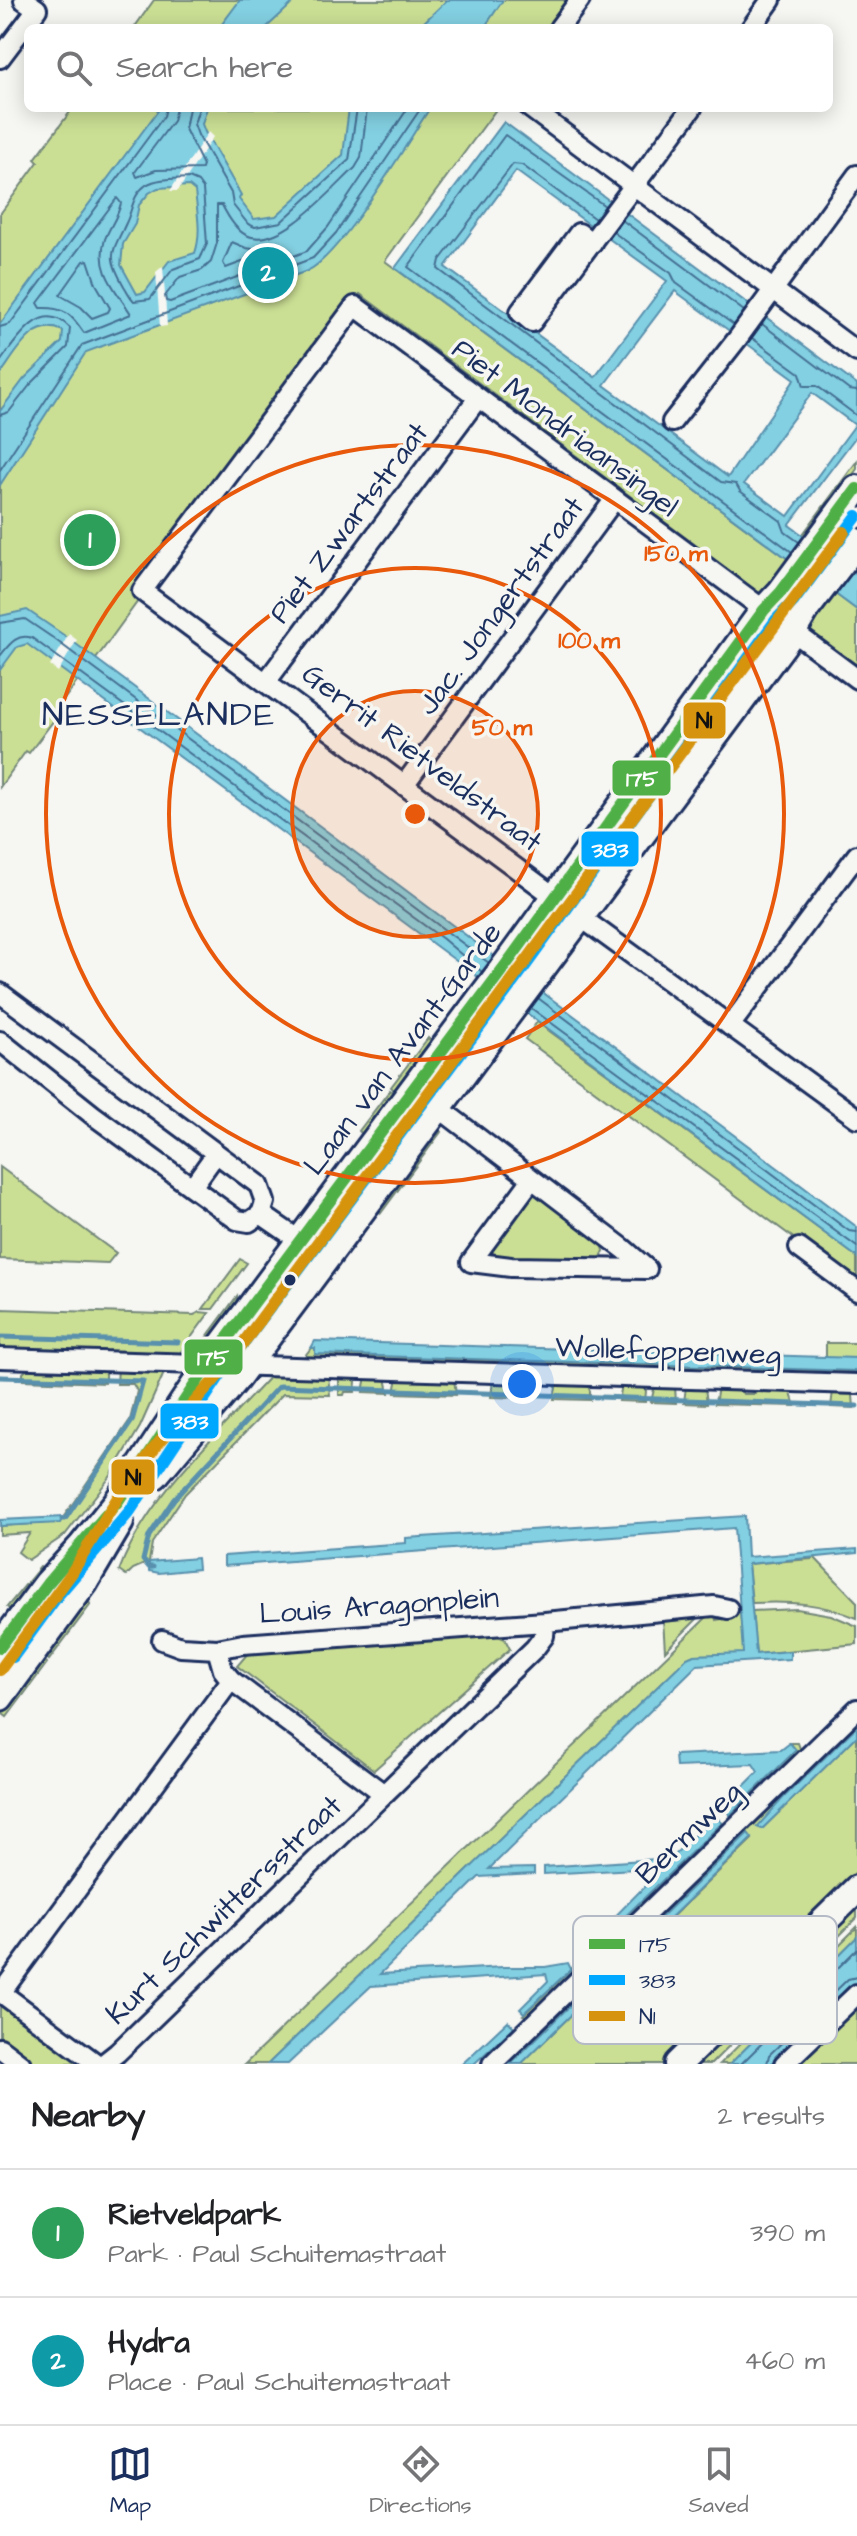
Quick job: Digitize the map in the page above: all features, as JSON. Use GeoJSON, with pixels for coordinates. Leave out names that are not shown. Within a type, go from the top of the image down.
{"type":"FeatureCollection","features":[{"type":"Feature","properties":{"kind":"street"},"geometry":{"type":"LineString","coordinates":[[24,0],[37,9],[26,24]]}},
{"type":"Feature","properties":{"kind":"street"},"geometry":{"type":"LineString","coordinates":[[562,24],[580,0]]}},
{"type":"Feature","properties":{"kind":"street"},"geometry":{"type":"LineString","coordinates":[[754,24],[771,0]]}},
{"type":"Feature","properties":{"kind":"street"},"geometry":{"type":"LineString","coordinates":[[0,58],[24,26]]}},
{"type":"Feature","properties":{"kind":"street"},"geometry":{"type":"LineString","coordinates":[[535,112],[629,192],[768,296],[857,352]]}},
{"type":"Feature","properties":{"kind":"street"},"geometry":{"type":"LineString","coordinates":[[592,243],[579,233],[520,312],[532,322],[592,243],[689,112]]}},
{"type":"Feature","properties":{"kind":"street"},"geometry":{"type":"LineString","coordinates":[[672,422],[738,338],[857,175]]}},
{"type":"Feature","properties":{"kind":"street","name":"Piet Mondriaansingel"},"geometry":{"type":"LineString","coordinates":[[142,591],[355,306],[857,679]]}},
{"type":"Feature","properties":{"kind":"street","name":"Piet Zwartstraat"},"geometry":{"type":"LineString","coordinates":[[266,682],[478,398]]}},
{"type":"Feature","properties":{"kind":"street","name":"Laan van Avant-Garde"},"geometry":{"type":"LineString","coordinates":[[0,1647],[47,1584],[88,1540],[118,1501],[208,1364],[508,962],[764,610],[857,489]]}},
{"type":"Feature","properties":{"kind":"street","name":"Jac. Jongertstraat"},"geometry":{"type":"LineString","coordinates":[[404,785],[614,500]]}},
{"type":"Feature","properties":{"kind":"street","name":"Laan van Avant-Garde"},"geometry":{"type":"LineString","coordinates":[[0,1697],[84,1583],[135,1501],[245,1366],[849,552]]}},
{"type":"Feature","properties":{"kind":"street","name":"Gerrit Rietveldstraat"},"geometry":{"type":"LineString","coordinates":[[142,591],[857,1118]]}},
{"type":"Feature","properties":{"kind":"street"},"geometry":{"type":"LineString","coordinates":[[730,1026],[857,855]]}},
{"type":"Feature","properties":{"kind":"street"},"geometry":{"type":"LineString","coordinates":[[0,993],[259,1185],[265,1202],[261,1214],[249,1222],[237,1220],[93,1115],[0,1041]]}},
{"type":"Feature","properties":{"kind":"street"},"geometry":{"type":"LineString","coordinates":[[414,1089],[624,1249],[647,1269],[511,1267],[471,1262],[532,1179]]}},
{"type":"Feature","properties":{"kind":"street"},"geometry":{"type":"LineString","coordinates":[[192,1187],[215,1155]]}},
{"type":"Feature","properties":{"kind":"street"},"geometry":{"type":"LineString","coordinates":[[261,1214],[325,1258]]}},
{"type":"Feature","properties":{"kind":"street"},"geometry":{"type":"LineString","coordinates":[[799,1248],[857,1291]]}},
{"type":"Feature","properties":{"kind":"street"},"geometry":{"type":"LineString","coordinates":[[270,1332],[278,1361],[284,1368]]}},
{"type":"Feature","properties":{"kind":"street","name":"Wollefoppenweg"},"geometry":{"type":"LineString","coordinates":[[0,1358],[857,1384]]}},
{"type":"Feature","properties":{"kind":"street"},"geometry":{"type":"LineString","coordinates":[[159,1363],[175,1373],[186,1398]]}},
{"type":"Feature","properties":{"kind":"street","name":"Louis Aragonplein"},"geometry":{"type":"LineString","coordinates":[[162,1640],[181,1647],[217,1649],[243,1644],[714,1606],[728,1609]]}},
{"type":"Feature","properties":{"kind":"street"},"geometry":{"type":"LineString","coordinates":[[217,1649],[223,1670],[231,1680],[384,1794],[535,1648],[544,1636],[545,1622]]}},
{"type":"Feature","properties":{"kind":"street"},"geometry":{"type":"LineString","coordinates":[[100,2064],[0,1992],[231,1680]]}},
{"type":"Feature","properties":{"kind":"street","name":"Bermweg"},"geometry":{"type":"LineString","coordinates":[[644,1916],[857,1709]]}},
{"type":"Feature","properties":{"kind":"street","name":"Kurt Schwittersstraat"},"geometry":{"type":"LineString","coordinates":[[100,2064],[117,2053],[384,1794]]}},
{"type":"Feature","properties":{"kind":"street"},"geometry":{"type":"LineString","coordinates":[[829,1916],[857,1889]]}},
{"type":"Feature","properties":{"kind":"street","name":"Bermweg"},"geometry":{"type":"LineString","coordinates":[[492,2064],[573,1985]]}},
{"type":"Feature","properties":{"kind":"street"},"geometry":{"type":"LineString","coordinates":[[837,2013],[857,1994]]}},
{"type":"Feature","properties":{"kind":"street"},"geometry":{"type":"LineString","coordinates":[[678,2064],[698,2044]]}},
{"type":"Feature","properties":{"kind":"street"},"geometry":{"type":"LineString","coordinates":[[784,2064],[805,2044]]}},
{"type":"Feature","properties":{"kind":"street"},"geometry":{"type":"LineString","coordinates":[[0,2048],[21,2064]]}},
{"type":"Feature","properties":{"kind":"green space"},"geometry":{"type":"Polygon","coordinates":[[[154,0],[576,0],[558,24],[137,24],[154,0]]]}},
{"type":"Feature","properties":{"kind":"green space"},"geometry":{"type":"Polygon","coordinates":[[[70,112],[494,112],[385,261],[857,610],[857,666],[360,294],[57,709],[60,712],[0,787],[0,214],[38,162],[35,159],[70,112]]]}},
{"type":"Feature","properties":{"kind":"green space"},"geometry":{"type":"Polygon","coordinates":[[[857,461],[857,469],[813,530],[812,541],[803,534],[857,461]]]}},
{"type":"Feature","properties":{"kind":"green space"},"geometry":{"type":"Polygon","coordinates":[[[857,499],[857,530],[836,557],[821,547],[857,499]]]}},
{"type":"Feature","properties":{"kind":"green space"},"geometry":{"type":"Polygon","coordinates":[[[752,640],[768,652],[595,885],[579,873],[752,640]]]}},
{"type":"Feature","properties":{"kind":"green space"},"geometry":{"type":"Polygon","coordinates":[[[542,923],[558,935],[525,979],[509,968],[542,923]]]}},
{"type":"Feature","properties":{"kind":"green space"},"geometry":{"type":"Polygon","coordinates":[[[470,1020],[487,1032],[439,1088],[436,1087],[431,1081],[470,1020]]]}},
{"type":"Feature","properties":{"kind":"green space"},"geometry":{"type":"Polygon","coordinates":[[[537,1022],[857,1257],[857,1285],[525,1039],[537,1022]]]}},
{"type":"Feature","properties":{"kind":"green space"},"geometry":{"type":"Polygon","coordinates":[[[428,1038],[432,1042],[395,1091],[391,1087],[428,1038]]]}},
{"type":"Feature","properties":{"kind":"green space"},"geometry":{"type":"Polygon","coordinates":[[[390,1090],[394,1093],[363,1135],[359,1131],[390,1090]]]}},
{"type":"Feature","properties":{"kind":"green space"},"geometry":{"type":"Polygon","coordinates":[[[415,1107],[421,1116],[337,1232],[322,1220],[415,1107]]]}},
{"type":"Feature","properties":{"kind":"green space"},"geometry":{"type":"Polygon","coordinates":[[[436,1128],[441,1132],[381,1213],[377,1210],[436,1128]]]}},
{"type":"Feature","properties":{"kind":"green space"},"geometry":{"type":"Polygon","coordinates":[[[0,1167],[116,1253],[108,1263],[0,1259],[0,1167]]]}},
{"type":"Feature","properties":{"kind":"green space"},"geometry":{"type":"Polygon","coordinates":[[[535,1192],[602,1242],[604,1251],[599,1261],[498,1260],[490,1248],[529,1194],[535,1192]]]}},
{"type":"Feature","properties":{"kind":"green space"},"geometry":{"type":"Polygon","coordinates":[[[240,1259],[247,1263],[213,1309],[203,1309],[240,1259]]]}},
{"type":"Feature","properties":{"kind":"green space"},"geometry":{"type":"Polygon","coordinates":[[[288,1267],[303,1277],[244,1347],[239,1343],[288,1267]]]}},
{"type":"Feature","properties":{"kind":"green space"},"geometry":{"type":"Polygon","coordinates":[[[237,1296],[232,1309],[238,1314],[208,1354],[192,1357],[237,1296]]]}},
{"type":"Feature","properties":{"kind":"green space"},"geometry":{"type":"Polygon","coordinates":[[[0,1309],[209,1313],[177,1357],[0,1352],[0,1309]]]}},
{"type":"Feature","properties":{"kind":"green space"},"geometry":{"type":"Polygon","coordinates":[[[826,1343],[857,1343],[857,1358],[826,1358],[826,1343]]]}},
{"type":"Feature","properties":{"kind":"green space"},"geometry":{"type":"Polygon","coordinates":[[[311,1348],[315,1348],[315,1354],[857,1371],[857,1379],[800,1377],[799,1372],[786,1372],[786,1376],[743,1375],[742,1370],[729,1370],[729,1375],[695,1374],[695,1369],[673,1368],[672,1373],[644,1372],[643,1367],[620,1366],[619,1371],[567,1365],[567,1370],[541,1369],[540,1364],[514,1363],[513,1368],[485,1367],[484,1362],[462,1361],[461,1366],[434,1365],[433,1360],[410,1359],[409,1365],[301,1361],[311,1348]]]}},
{"type":"Feature","properties":{"kind":"green space"},"geometry":{"type":"Polygon","coordinates":[[[31,1366],[105,1368],[105,1383],[23,1380],[23,1373],[31,1366]]]}},
{"type":"Feature","properties":{"kind":"green space"},"geometry":{"type":"Polygon","coordinates":[[[118,1368],[153,1369],[164,1373],[140,1427],[110,1477],[65,1535],[28,1560],[18,1552],[30,1533],[0,1535],[0,1526],[60,1522],[130,1420],[137,1391],[133,1384],[117,1384],[118,1368]]]}},
{"type":"Feature","properties":{"kind":"green space"},"geometry":{"type":"Polygon","coordinates":[[[273,1373],[328,1375],[330,1395],[283,1394],[185,1494],[152,1543],[149,1562],[126,1576],[119,1571],[131,1544],[166,1491],[273,1373]]]}},
{"type":"Feature","properties":{"kind":"green space"},"geometry":{"type":"Polygon","coordinates":[[[342,1375],[353,1376],[355,1392],[339,1395],[342,1375]]]}},
{"type":"Feature","properties":{"kind":"green space"},"geometry":{"type":"Polygon","coordinates":[[[366,1376],[386,1377],[389,1393],[363,1392],[366,1376]]]}},
{"type":"Feature","properties":{"kind":"green space"},"geometry":{"type":"Polygon","coordinates":[[[398,1377],[454,1379],[456,1395],[395,1393],[398,1377]]]}},
{"type":"Feature","properties":{"kind":"green space"},"geometry":{"type":"Polygon","coordinates":[[[493,1380],[523,1381],[524,1398],[491,1397],[493,1380]]]}},
{"type":"Feature","properties":{"kind":"green space"},"geometry":{"type":"Polygon","coordinates":[[[557,1382],[587,1383],[590,1400],[554,1399],[557,1382]]]}},
{"type":"Feature","properties":{"kind":"green space"},"geometry":{"type":"Polygon","coordinates":[[[622,1384],[643,1385],[645,1402],[619,1401],[622,1384]]]}},
{"type":"Feature","properties":{"kind":"green space"},"geometry":{"type":"Polygon","coordinates":[[[655,1385],[675,1386],[676,1403],[651,1402],[655,1385]]]}},
{"type":"Feature","properties":{"kind":"green space"},"geometry":{"type":"Polygon","coordinates":[[[686,1386],[705,1387],[707,1404],[684,1403],[686,1386]]]}},
{"type":"Feature","properties":{"kind":"green space"},"geometry":{"type":"Polygon","coordinates":[[[718,1387],[740,1388],[743,1394],[755,1394],[758,1389],[790,1390],[795,1406],[715,1404],[718,1387]]]}},
{"type":"Feature","properties":{"kind":"green space"},"geometry":{"type":"Polygon","coordinates":[[[833,1391],[850,1392],[854,1408],[831,1407],[833,1391]]]}},
{"type":"Feature","properties":{"kind":"green space"},"geometry":{"type":"Polygon","coordinates":[[[813,1556],[857,1602],[857,1618],[806,1604],[752,1603],[748,1564],[812,1559],[813,1556]]]}},
{"type":"Feature","properties":{"kind":"green space"},"geometry":{"type":"Polygon","coordinates":[[[40,1567],[43,1569],[10,1610],[7,1607],[40,1567]]]}},
{"type":"Feature","properties":{"kind":"green space"},"geometry":{"type":"Polygon","coordinates":[[[57,1579],[71,1590],[0,1687],[0,1654],[57,1579]]]}},
{"type":"Feature","properties":{"kind":"green space"},"geometry":{"type":"Polygon","coordinates":[[[86,1601],[91,1604],[49,1660],[45,1657],[86,1601]]]}},
{"type":"Feature","properties":{"kind":"green space"},"geometry":{"type":"Polygon","coordinates":[[[797,1609],[831,1615],[857,1626],[857,1644],[756,1654],[752,1611],[797,1609]]]}},
{"type":"Feature","properties":{"kind":"green space"},"geometry":{"type":"Polygon","coordinates":[[[740,1612],[744,1654],[694,1655],[687,1658],[268,2064],[245,2064],[709,1615],[715,1614],[716,1620],[722,1619],[723,1613],[740,1612]]]}},
{"type":"Feature","properties":{"kind":"green space"},"geometry":{"type":"Polygon","coordinates":[[[701,1615],[665,1651],[663,1619],[701,1615]]]}},
{"type":"Feature","properties":{"kind":"green space"},"geometry":{"type":"Polygon","coordinates":[[[498,1636],[505,1639],[510,1649],[374,1770],[237,1666],[249,1652],[498,1636]]]}},
{"type":"Feature","properties":{"kind":"green space"},"geometry":{"type":"Polygon","coordinates":[[[43,1659],[47,1663],[7,1717],[3,1714],[43,1659]]]}},
{"type":"Feature","properties":{"kind":"green space"},"geometry":{"type":"Polygon","coordinates":[[[857,1714],[857,1726],[785,1796],[762,1829],[857,1736],[857,1877],[817,1916],[673,1916],[752,1839],[748,1833],[662,1916],[650,1916],[857,1714]]]}},
{"type":"Feature","properties":{"kind":"green space"},"geometry":{"type":"Polygon","coordinates":[[[790,1743],[798,1743],[802,1754],[739,1818],[730,1815],[796,1750],[790,1743]]]}},
{"type":"Feature","properties":{"kind":"green space"},"geometry":{"type":"Polygon","coordinates":[[[722,1823],[725,1832],[638,1916],[625,1916],[722,1823]]]}},
{"type":"Feature","properties":{"kind":"green space"},"geometry":{"type":"Polygon","coordinates":[[[857,1899],[857,1918],[837,1938],[837,1919],[857,1899]]]}},
{"type":"Feature","properties":{"kind":"green space"},"geometry":{"type":"Polygon","coordinates":[[[857,1927],[857,1937],[837,1957],[837,1947],[857,1927]]]}},
{"type":"Feature","properties":{"kind":"green space"},"geometry":{"type":"Polygon","coordinates":[[[573,1967],[573,1973],[530,2018],[523,2015],[573,1967]]]}},
{"type":"Feature","properties":{"kind":"green space"},"geometry":{"type":"Polygon","coordinates":[[[573,1991],[573,2003],[510,2064],[498,2064],[573,1991]]]}},
{"type":"Feature","properties":{"kind":"green space"},"geometry":{"type":"Polygon","coordinates":[[[0,2000],[81,2059],[73,2064],[30,2064],[0,2042],[0,2000]]]}},
{"type":"Feature","properties":{"kind":"green space"},"geometry":{"type":"Polygon","coordinates":[[[857,2002],[857,2064],[793,2064],[814,2044],[837,2044],[837,2021],[857,2002]]]}},
{"type":"Feature","properties":{"kind":"green space"},"geometry":{"type":"Polygon","coordinates":[[[573,2013],[573,2044],[686,2044],[666,2064],[521,2064],[573,2013]]]}},
{"type":"Feature","properties":{"kind":"green space"},"geometry":{"type":"Polygon","coordinates":[[[709,2044],[731,2044],[711,2064],[689,2064],[709,2044]]]}},
{"type":"Feature","properties":{"kind":"green space"},"geometry":{"type":"Polygon","coordinates":[[[740,2044],[750,2044],[730,2064],[720,2064],[740,2044]]]}},
{"type":"Feature","properties":{"kind":"water"},"geometry":{"type":"Polygon","coordinates":[[[240,0],[296,0],[270,24],[222,24],[240,0]]]}},
{"type":"Feature","properties":{"kind":"water"},"geometry":{"type":"Polygon","coordinates":[[[447,0],[503,0],[487,24],[422,24],[447,0]]]}},
{"type":"Feature","properties":{"kind":"water"},"geometry":{"type":"Polygon","coordinates":[[[157,112],[206,112],[202,124],[205,132],[241,195],[239,199],[254,219],[276,216],[343,155],[348,112],[427,112],[355,222],[321,261],[307,271],[86,352],[0,485],[0,411],[24,379],[62,342],[63,331],[52,328],[34,333],[0,375],[0,324],[157,112]],[[189,186],[158,188],[149,193],[139,205],[135,224],[123,244],[121,265],[137,294],[145,292],[169,261],[195,253],[199,230],[195,191],[189,186]]]}},
{"type":"Feature","properties":{"kind":"water"},"geometry":{"type":"Polygon","coordinates":[[[504,122],[857,385],[857,435],[789,525],[857,574],[857,610],[395,268],[504,122]],[[516,171],[445,267],[595,377],[667,281],[516,171]],[[675,291],[604,385],[728,477],[795,379],[675,291]],[[812,393],[744,484],[788,516],[855,425],[812,393]]]}},
{"type":"Feature","properties":{"kind":"water"},"geometry":{"type":"Polygon","coordinates":[[[27,610],[857,1227],[857,1257],[27,644],[17,647],[0,670],[0,616],[27,610]]]}},
{"type":"Feature","properties":{"kind":"water"},"geometry":{"type":"Polygon","coordinates":[[[315,1341],[857,1358],[857,1371],[315,1354],[315,1348],[311,1348],[315,1341]]]}},
{"type":"Feature","properties":{"kind":"water"},"geometry":{"type":"Polygon","coordinates":[[[745,1516],[747,1557],[857,1549],[857,1553],[748,1564],[756,1654],[790,1651],[790,1659],[697,1665],[489,1869],[534,1868],[534,1874],[479,1877],[380,1974],[545,1967],[568,1963],[571,1969],[524,2013],[520,2009],[548,1981],[546,1974],[371,1986],[288,2064],[268,2064],[687,1658],[743,1653],[734,1528],[224,1566],[224,1556],[406,1543],[406,1538],[745,1516]]]}},
{"type":"Feature","properties":{"kind":"water"},"geometry":{"type":"Polygon","coordinates":[[[63,1517],[60,1523],[0,1526],[0,1520],[63,1517]]]}},
{"type":"Feature","properties":{"kind":"water"},"geometry":{"type":"Polygon","coordinates":[[[197,1558],[198,1569],[159,1573],[149,1571],[149,1562],[197,1558]]]}},
{"type":"Feature","properties":{"kind":"water"},"geometry":{"type":"Polygon","coordinates":[[[857,1726],[857,1736],[762,1829],[757,1827],[785,1796],[857,1726]]]}},
{"type":"Feature","properties":{"kind":"water"},"geometry":{"type":"Polygon","coordinates":[[[790,1743],[796,1750],[730,1815],[723,1807],[758,1772],[753,1764],[676,1767],[675,1755],[781,1750],[790,1743]]]}},
{"type":"Feature","properties":{"kind":"water"},"geometry":{"type":"Polygon","coordinates":[[[715,1815],[722,1823],[625,1916],[616,1916],[655,1876],[654,1868],[544,1874],[544,1867],[671,1858],[715,1815]]]}},
{"type":"Feature","properties":{"kind":"water"},"geometry":{"type":"Polygon","coordinates":[[[748,1833],[752,1838],[672,1916],[662,1916],[748,1833]]]}},
{"type":"Feature","properties":{"kind":"water"},"geometry":{"type":"Polygon","coordinates":[[[857,1937],[857,1982],[837,2001],[837,1957],[857,1937]]]}},
{"type":"Feature","properties":{"kind":"water"},"geometry":{"type":"Polygon","coordinates":[[[573,2003],[573,2013],[521,2064],[510,2064],[573,2003]]]}},
{"type":"Feature","properties":{"kind":"water"},"geometry":{"type":"Polygon","coordinates":[[[508,2021],[514,2027],[474,2064],[462,2064],[508,2021]]]}},
{"type":"Feature","properties":{"kind":"water"},"geometry":{"type":"Polygon","coordinates":[[[750,2044],[792,2044],[771,2064],[730,2064],[750,2044]]]}},
{"type":"Feature","properties":{"kind":"pier"},"geometry":{"type":"Polygon","coordinates":[[[208,132],[213,137],[178,191],[170,191],[208,132]]]}},
{"type":"Feature","properties":{"kind":"pier"},"geometry":{"type":"Polygon","coordinates":[[[163,266],[167,326],[160,327],[156,272],[163,266]]]}},
{"type":"Feature","properties":{"kind":"pier"},"geometry":{"type":"Polygon","coordinates":[[[69,634],[77,640],[58,672],[50,666],[69,634]]]}},
{"type":"Feature","properties":{"kind":"waterway"},"geometry":{"type":"LineString","coordinates":[[0,1337],[178,1342]]}},
{"type":"Feature","properties":{"kind":"waterway"},"geometry":{"type":"LineString","coordinates":[[0,1377],[143,1381],[132,1421],[65,1519],[62,1519]]}},
{"type":"Feature","properties":{"kind":"waterway"},"geometry":{"type":"LineString","coordinates":[[153,1567],[143,1560],[149,1536],[174,1499],[279,1386],[857,1406]]}},
{"type":"Feature","properties":{"kind":"transit line","name":"175"},"geometry":{"type":"LineString","coordinates":[[0,1647],[47,1584],[118,1501],[214,1356],[508,962],[764,610],[781,592],[857,489]]}},
{"type":"Feature","properties":{"kind":"transit line","name":"383"},"geometry":{"type":"LineString","coordinates":[[13,1657],[59,1594],[130,1511],[227,1365],[521,972],[776,620],[794,601],[857,516]]}},
{"type":"Feature","properties":{"kind":"transit line","name":"N1"},"geometry":{"type":"LineString","coordinates":[[0,1670],[71,1574],[122,1491],[156,1446],[224,1369],[844,532]]}},
{"type":"Feature","properties":{"kind":"place","name":"Hydra"},"geometry":{"type":"Point","coordinates":[268,273]}},
{"type":"Feature","properties":{"kind":"place","name":"Rietveldpark"},"geometry":{"type":"Point","coordinates":[90,540]}},
{"type":"Feature","properties":{"kind":"district","name":"NESSELANDE"},"geometry":{"type":"Point","coordinates":[159,715]}}]}
